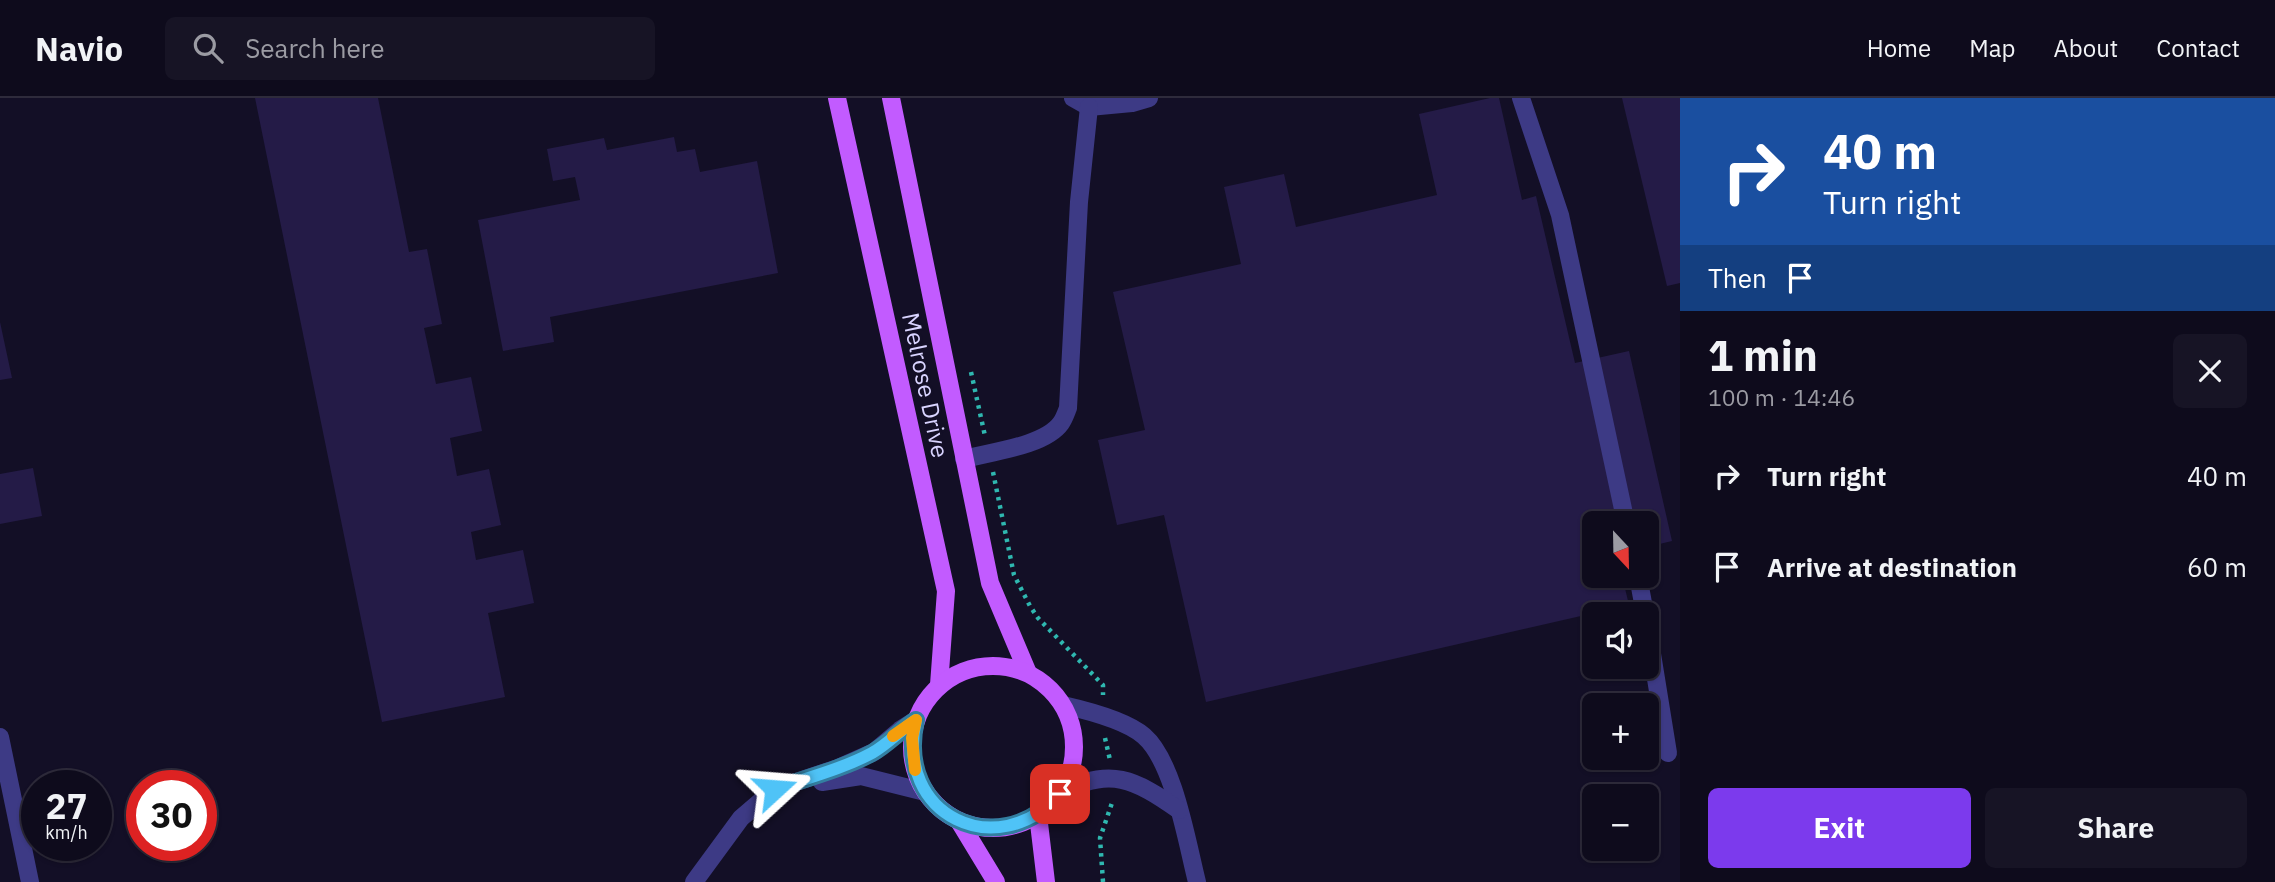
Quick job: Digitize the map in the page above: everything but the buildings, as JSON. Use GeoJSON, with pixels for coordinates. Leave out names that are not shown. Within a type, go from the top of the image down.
{"type":"FeatureCollection","features":[{"type":"Feature","properties":{"kind":"main road","name":"Melrose Drive"},"geometry":{"type":"LineString","coordinates":[[837,98],[946,591],[939,685]]}},
{"type":"Feature","properties":{"kind":"main road","name":"Melrose Drive"},"geometry":{"type":"LineString","coordinates":[[891,98],[990,583],[1028,673]]}},
{"type":"Feature","properties":{"kind":"main road"},"geometry":{"type":"LineString","coordinates":[[982,666],[1006,666],[1028,673],[1048,687],[1063,705],[1072,726],[1075,750],[1070,773],[1060,794],[1038,815],[1013,826],[986,828],[959,821],[940,809],[925,792],[916,775],[912,738],[916,720],[925,701],[939,685],[959,673],[982,666]]}},
{"type":"Feature","properties":{"kind":"main road"},"geometry":{"type":"LineString","coordinates":[[1038,815],[1046,882]]}},
{"type":"Feature","properties":{"kind":"main road"},"geometry":{"type":"LineString","coordinates":[[959,821],[996,882]]}},
{"type":"Feature","properties":{"kind":"street"},"geometry":{"type":"LineString","coordinates":[[964,459],[1034,441],[1062,423],[1068,408],[1079,202],[1081,102],[1132,103],[1149,98]]}},
{"type":"Feature","properties":{"kind":"street"},"geometry":{"type":"LineString","coordinates":[[1521,98],[1560,215],[1623,511]]}},
{"type":"Feature","properties":{"kind":"street"},"geometry":{"type":"LineString","coordinates":[[1656,679],[1668,753]]}},
{"type":"Feature","properties":{"kind":"street"},"geometry":{"type":"LineString","coordinates":[[1063,705],[1100,716],[1141,733],[1153,745],[1169,776],[1197,882]]}},
{"type":"Feature","properties":{"kind":"street"},"geometry":{"type":"LineString","coordinates":[[694,882],[741,818],[775,789],[838,768],[874,752],[916,720]]}},
{"type":"Feature","properties":{"kind":"street"},"geometry":{"type":"LineString","coordinates":[[0,737],[30,882]]}},
{"type":"Feature","properties":{"kind":"street"},"geometry":{"type":"LineString","coordinates":[[775,789],[861,776],[925,792]]}},
{"type":"Feature","properties":{"kind":"street"},"geometry":{"type":"LineString","coordinates":[[1060,794],[1078,784],[1113,777],[1150,790],[1179,810]]}},
{"type":"Feature","properties":{"kind":"path"},"geometry":{"type":"LineString","coordinates":[[971,371],[1014,575],[1038,618],[1102,685],[1100,716],[1113,777],[1113,802],[1100,838],[1103,882]]}},
{"type":"Feature","properties":{"kind":"slow traffic"},"geometry":{"type":"LineString","coordinates":[[893,736],[916,720],[912,738],[915,770]]}},
{"type":"Feature","properties":{"kind":"route"},"geometry":{"type":"LineString","coordinates":[[775,789],[838,768],[874,752],[916,720],[912,738],[916,775],[925,792],[940,809],[959,821],[986,828],[1013,826],[1038,815],[1060,794]]}}]}
